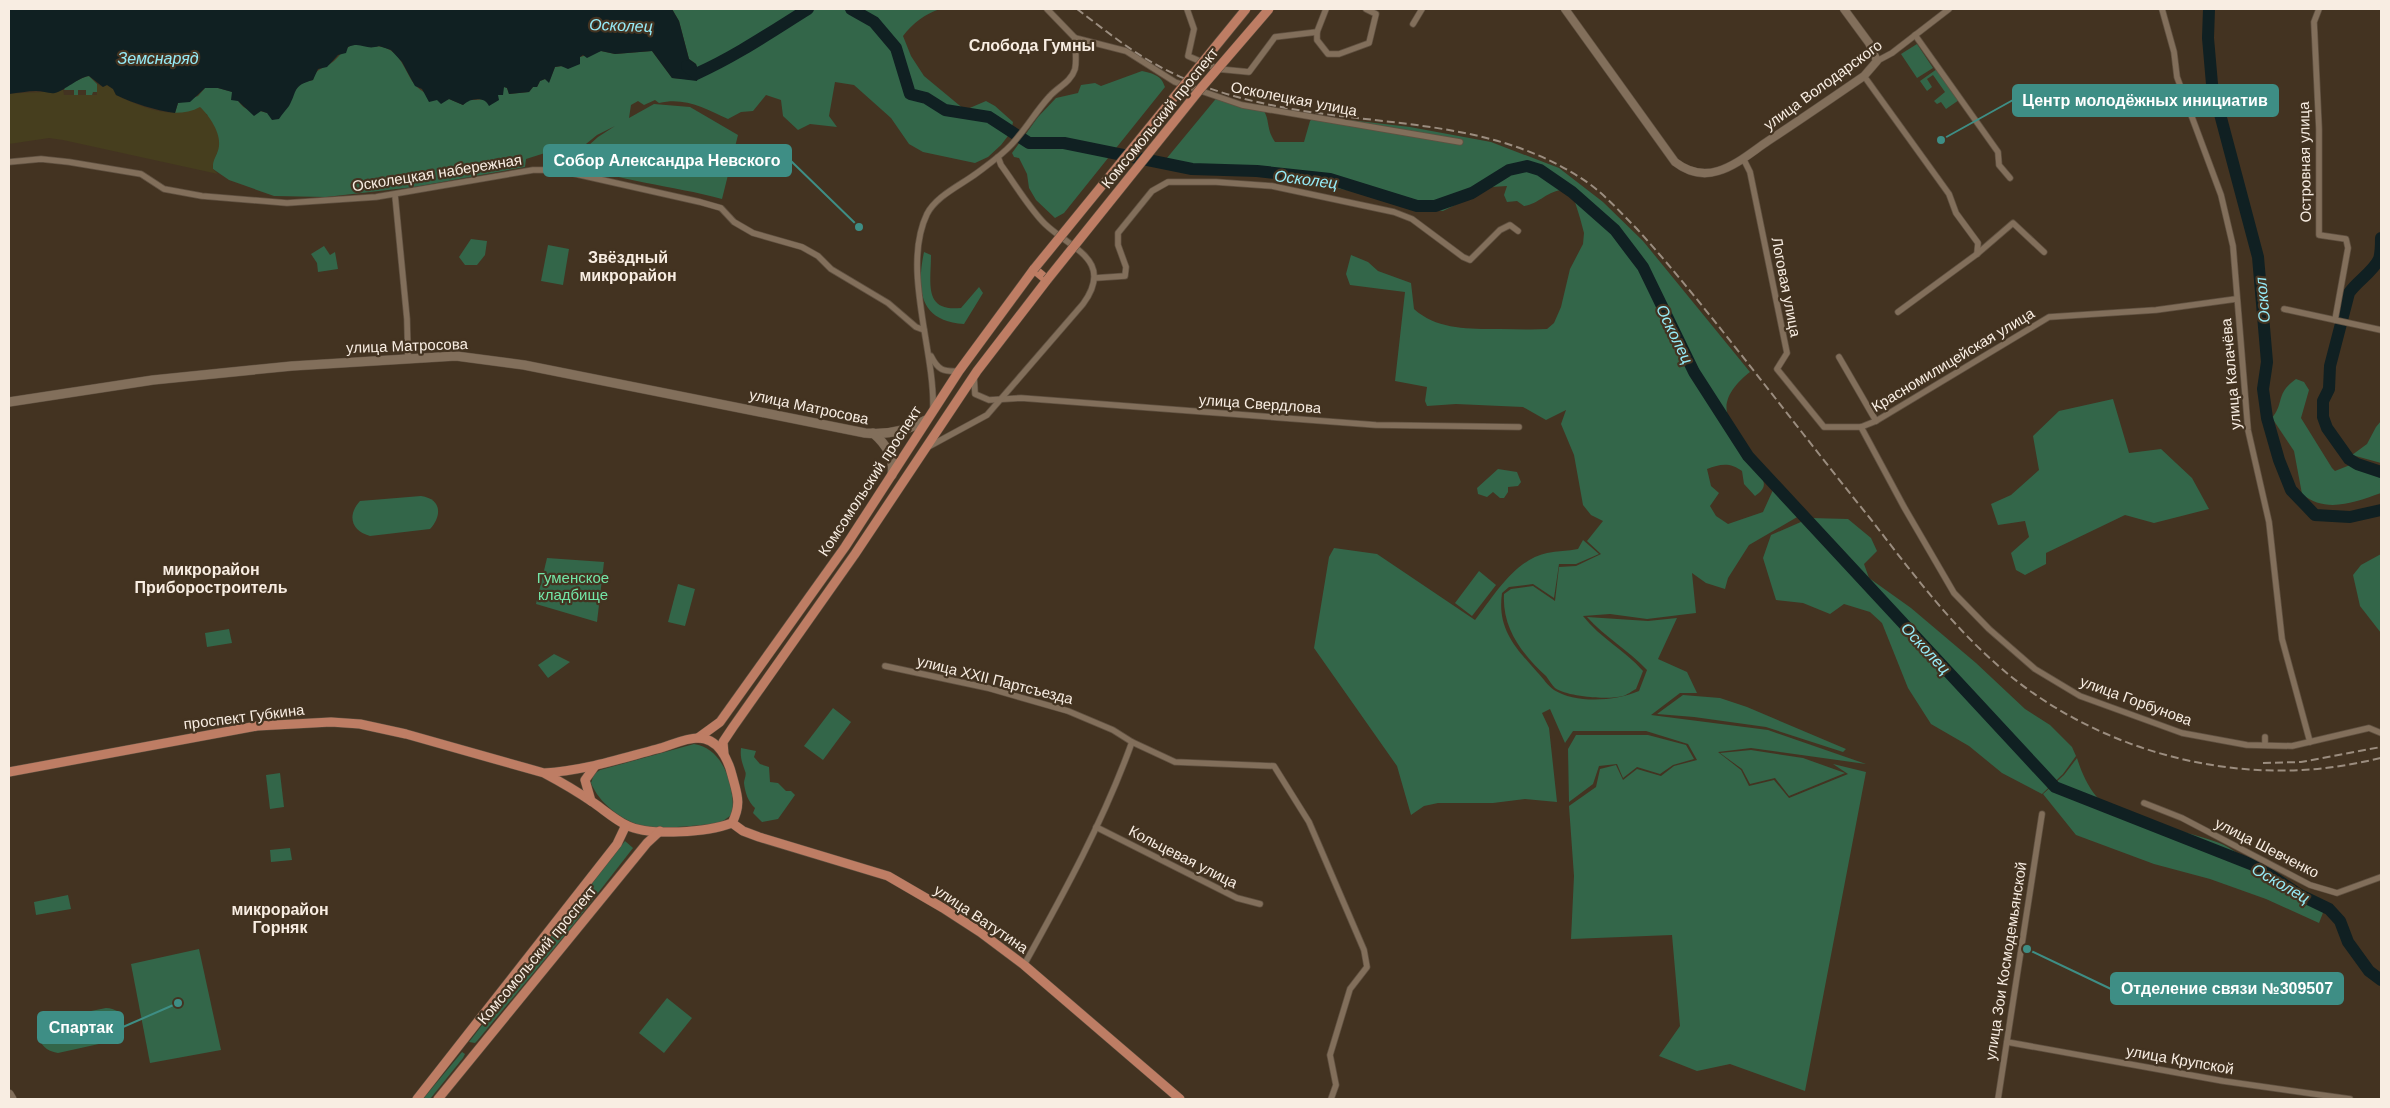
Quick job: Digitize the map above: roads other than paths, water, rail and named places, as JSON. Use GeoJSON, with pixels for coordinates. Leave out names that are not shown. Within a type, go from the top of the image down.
{"type":"FeatureCollection","features":[{"type":"Feature","properties":{"kind":"main road","name":"Комсомольский проспект"},"geometry":{"type":"LineString","coordinates":[[698,738],[720,722],[844,547],[958,371],[1034,269],[1246,9]]}},
{"type":"Feature","properties":{"kind":"main road","name":"Комсомольский проспект"},"geometry":{"type":"LineString","coordinates":[[724,754],[723,742],[928,447],[974,375],[1047,280],[1201,88],[1268,9]]}},
{"type":"Feature","properties":{"kind":"main road"},"geometry":{"type":"LineString","coordinates":[[1034,269],[1047,280]]}},
{"type":"Feature","properties":{"kind":"main road","name":"улица Матросова"},"geometry":{"type":"LineString","coordinates":[[9,402],[153,380],[408,357],[456,356],[504,361],[873,434],[884,443],[891,457],[892,475]]}},
{"type":"Feature","properties":{"kind":"main road"},"geometry":{"type":"LineString","coordinates":[[873,434],[911,429],[926,420]]}},
{"type":"Feature","properties":{"kind":"main road","name":"проспект Губкина"},"geometry":{"type":"LineString","coordinates":[[9,772],[233,730],[288,723],[331,722],[360,724],[544,773],[591,801],[626,825]]}},
{"type":"Feature","properties":{"kind":"main road"},"geometry":{"type":"LineString","coordinates":[[544,773],[566,772],[595,766],[698,738],[718,747],[724,754],[729,764],[739,801],[739,809],[732,823],[722,827],[660,832],[640,830],[626,825]]}},
{"type":"Feature","properties":{"kind":"main road"},"geometry":{"type":"LineString","coordinates":[[591,801],[585,780],[595,766]]}},
{"type":"Feature","properties":{"kind":"main road","name":"улица Ватутина"},"geometry":{"type":"LineString","coordinates":[[732,823],[743,832],[759,838],[897,880],[980,932],[1024,965],[1180,1099]]}},
{"type":"Feature","properties":{"kind":"main road","name":"Комсомольский проспект"},"geometry":{"type":"LineString","coordinates":[[417,1099],[617,844],[626,825]]}},
{"type":"Feature","properties":{"kind":"main road","name":"Комсомольский проспект"},"geometry":{"type":"LineString","coordinates":[[438,1099],[647,843],[660,832]]}},
{"type":"Feature","properties":{"kind":"main road"},"geometry":{"type":"LineString","coordinates":[[462,1042],[474,1053]]}},
{"type":"Feature","properties":{"kind":"main road"},"geometry":{"type":"LineString","coordinates":[[9,1094],[12,1099]]}},
{"type":"Feature","properties":{"kind":"street"},"geometry":{"type":"LineString","coordinates":[[933,409],[932,374],[924,330],[919,282],[918,244],[927,214],[934,203],[998,158],[1012,144],[1051,95],[1068,81],[1075,69],[1075,38],[1047,9]]}},
{"type":"Feature","properties":{"kind":"street"},"geometry":{"type":"LineString","coordinates":[[1186,9],[1194,29],[1188,56],[1218,69],[1249,72],[1275,37],[1317,32]]}},
{"type":"Feature","properties":{"kind":"street"},"geometry":{"type":"LineString","coordinates":[[1326,9],[1317,32],[1317,40],[1328,54],[1339,54],[1369,43],[1376,14],[1366,9]]}},
{"type":"Feature","properties":{"kind":"street"},"geometry":{"type":"LineString","coordinates":[[1413,24],[1422,9]]}},
{"type":"Feature","properties":{"kind":"street","name":"улица Володарского"},"geometry":{"type":"LineString","coordinates":[[1565,9],[1675,162],[1696,173],[1719,171],[1743,158],[1864,76],[1877,61],[1892,53],[1950,9]]}},
{"type":"Feature","properties":{"kind":"street"},"geometry":{"type":"LineString","coordinates":[[1844,9],[1869,43],[1877,61]]}},
{"type":"Feature","properties":{"kind":"street","name":"улица Калачёва"},"geometry":{"type":"LineString","coordinates":[[2162,9],[2174,52],[2177,76],[2221,195],[2233,246],[2248,430],[2269,522],[2282,640],[2310,742]]}},
{"type":"Feature","properties":{"kind":"street","name":"Островная улица"},"geometry":{"type":"LineString","coordinates":[[2319,9],[2314,22],[2319,129],[2319,235],[2346,239],[2348,248],[2339,321]]}},
{"type":"Feature","properties":{"kind":"street"},"geometry":{"type":"LineString","coordinates":[[1915,35],[1998,152],[1999,165],[2010,178]]}},
{"type":"Feature","properties":{"kind":"street","name":"Осколецкая улица"},"geometry":{"type":"LineString","coordinates":[[1075,38],[1126,51],[1175,82],[1242,105],[1460,142]]}},
{"type":"Feature","properties":{"kind":"street"},"geometry":{"type":"LineString","coordinates":[[1864,76],[1949,194],[1956,213],[1978,243],[1977,254]]}},
{"type":"Feature","properties":{"kind":"street"},"geometry":{"type":"LineString","coordinates":[[998,158],[1001,166],[1045,224],[1087,257],[1095,278],[1125,276],[1126,267],[1118,246],[1118,233],[1152,191],[1168,182],[1216,182],[1272,186],[1394,212],[1412,219],[1463,258],[1470,260],[1500,230],[1510,225],[1518,231]]}},
{"type":"Feature","properties":{"kind":"street","name":"Логовая улица"},"geometry":{"type":"LineString","coordinates":[[1743,158],[1750,172],[1787,353],[1778,369],[1824,427],[1862,427]]}},
{"type":"Feature","properties":{"kind":"street","name":"Осколецкая набережная"},"geometry":{"type":"LineString","coordinates":[[9,162],[41,159],[69,162],[141,174],[164,189],[286,203],[395,195],[540,170],[558,170],[721,208],[734,222],[753,233],[793,243],[810,251],[831,269],[888,303],[916,328],[924,330]]}},
{"type":"Feature","properties":{"kind":"street"},"geometry":{"type":"LineString","coordinates":[[395,195],[407,319],[408,357]]}},
{"type":"Feature","properties":{"kind":"street"},"geometry":{"type":"LineString","coordinates":[[1898,312],[1977,254],[2013,223],[2044,252]]}},
{"type":"Feature","properties":{"kind":"street","name":"Комсомольский проспект"},"geometry":{"type":"LineString","coordinates":[[928,447],[987,415],[1083,304],[1095,278]]}},
{"type":"Feature","properties":{"kind":"street","name":"Красномилицейская улица"},"geometry":{"type":"LineString","coordinates":[[1862,427],[1876,421],[2050,317],[2156,310],[2236,299]]}},
{"type":"Feature","properties":{"kind":"street"},"geometry":{"type":"LineString","coordinates":[[2284,309],[2381,330]]}},
{"type":"Feature","properties":{"kind":"street"},"geometry":{"type":"LineString","coordinates":[[928,352],[938,369],[946,372],[958,371]]}},
{"type":"Feature","properties":{"kind":"street"},"geometry":{"type":"LineString","coordinates":[[1839,357],[1876,421]]}},
{"type":"Feature","properties":{"kind":"street","name":"улица Свердлова"},"geometry":{"type":"LineString","coordinates":[[974,375],[975,394],[989,400],[1022,398],[1376,425],[1519,427]]}},
{"type":"Feature","properties":{"kind":"street","name":"улица Горбунова"},"geometry":{"type":"LineString","coordinates":[[1862,427],[1904,507],[1954,593],[1988,629],[2035,669],[2080,696],[2182,733],[2246,745],[2292,746],[2369,728],[2381,733]]}},
{"type":"Feature","properties":{"kind":"street","name":"улица XXII Партсъезда"},"geometry":{"type":"LineString","coordinates":[[885,666],[988,688],[1068,711],[1113,730],[1132,742],[1176,762],[1274,766],[1309,822],[1364,950],[1367,968],[1350,989],[1330,1055],[1336,1085],[1331,1099]]}},
{"type":"Feature","properties":{"kind":"street"},"geometry":{"type":"LineString","coordinates":[[2265,737],[2265,745]]}},
{"type":"Feature","properties":{"kind":"street"},"geometry":{"type":"LineString","coordinates":[[1024,965],[1058,904],[1116,786],[1132,742]]}},
{"type":"Feature","properties":{"kind":"street","name":"улица Шевченко"},"geometry":{"type":"LineString","coordinates":[[2144,803],[2182,818],[2310,886],[2337,893],[2381,877]]}},
{"type":"Feature","properties":{"kind":"street","name":"улица Зои Космодемьянской"},"geometry":{"type":"LineString","coordinates":[[1998,1099],[2042,814]]}},
{"type":"Feature","properties":{"kind":"street","name":"Кольцевая улица"},"geometry":{"type":"LineString","coordinates":[[1096,827],[1237,898],[1260,904]]}},
{"type":"Feature","properties":{"kind":"street","name":"улица Крупской"},"geometry":{"type":"LineString","coordinates":[[2007,1042],[2223,1081],[2350,1099]]}},
{"type":"Feature","properties":{"kind":"water","name":"Земснаряд"},"geometry":{"type":"Polygon","coordinates":[[[9,9],[672,9],[679,21],[689,59],[696,64],[699,73],[697,81],[672,78],[652,51],[615,54],[601,51],[587,58],[583,55],[580,57],[580,64],[568,69],[561,66],[555,67],[549,83],[545,79],[540,81],[537,87],[533,87],[529,92],[509,94],[507,88],[504,87],[503,95],[498,95],[499,100],[489,106],[481,99],[470,101],[463,105],[449,99],[441,104],[437,100],[429,102],[422,89],[415,86],[402,62],[391,50],[379,46],[353,45],[348,47],[346,53],[338,55],[327,67],[318,69],[313,80],[302,84],[296,89],[289,106],[279,119],[272,120],[267,113],[261,111],[254,116],[238,101],[231,100],[232,92],[218,88],[205,88],[190,102],[178,103],[175,113],[137,104],[116,95],[113,89],[107,85],[103,87],[89,76],[55,93],[36,91],[9,94],[9,9]]]}},
{"type":"Feature","properties":{"kind":"waterway","name":"Осколец"},"geometry":{"type":"LineString","coordinates":[[687,66],[696,74],[711,67],[808,9]]}},
{"type":"Feature","properties":{"kind":"waterway","name":"Осколец"},"geometry":{"type":"LineString","coordinates":[[851,9],[874,22],[896,48],[910,94],[926,98],[945,110],[989,117],[1029,143],[1064,143],[1192,169],[1257,171],[1330,179],[1417,206],[1435,206],[1472,193],[1509,170],[1527,166],[1540,170],[1572,192],[1615,230],[1643,267],[1694,372],[1748,456],[2055,787],[2258,867],[2300,895],[2329,909],[2340,921],[2348,942],[2369,971],[2381,980]]}},
{"type":"Feature","properties":{"kind":"waterway","name":"Оскол"},"geometry":{"type":"LineString","coordinates":[[2209,9],[2208,38],[2212,84],[2258,257],[2267,362],[2263,389],[2267,418],[2279,460],[2291,490],[2315,515],[2350,517],[2381,510]]}},
{"type":"Feature","properties":{"kind":"waterway"},"geometry":{"type":"LineString","coordinates":[[2381,238],[2379,259],[2349,293],[2330,366],[2329,389],[2323,401],[2323,417],[2327,428],[2349,459],[2357,464],[2381,472]]}},
{"type":"Feature","properties":{"kind":"railway"},"geometry":{"type":"LineString","coordinates":[[1077,9],[1145,58],[1169,72],[1214,90],[1276,106],[1438,128],[1478,136],[1517,147],[1555,163],[1591,185],[1637,229],[1682,281],[1945,612],[1993,661],[2025,687],[2060,711],[2098,730],[2137,746],[2177,758],[2218,766],[2260,770],[2302,770],[2342,766],[2381,758]]}},
{"type":"Feature","properties":{"kind":"railway"},"geometry":{"type":"LineString","coordinates":[[2263,763],[2301,762],[2381,747]]}},
{"type":"Feature","properties":{"kind":"place","name":"Центр молодёжных инициатив"},"geometry":{"type":"Point","coordinates":[1941,140]}},
{"type":"Feature","properties":{"kind":"place","name":"Собор Александра Невского"},"geometry":{"type":"Point","coordinates":[859,227]}},
{"type":"Feature","properties":{"kind":"place","name":"Отделение связи №309507"},"geometry":{"type":"Point","coordinates":[2027,949]}},
{"type":"Feature","properties":{"kind":"place","name":"Спартак"},"geometry":{"type":"Point","coordinates":[178,1003]}},
{"type":"Feature","properties":{"kind":"district","name":"Слобода Гумны"},"geometry":{"type":"Point","coordinates":[1032,45]}},
{"type":"Feature","properties":{"kind":"district","name":"Звёздный микрорайон"},"geometry":{"type":"Point","coordinates":[628,266]}},
{"type":"Feature","properties":{"kind":"district","name":"микрорайон Приборостроитель"},"geometry":{"type":"Point","coordinates":[211,578]}},
{"type":"Feature","properties":{"kind":"district","name":"микрорайон Горняк"},"geometry":{"type":"Point","coordinates":[280,918]}},
{"type":"Feature","properties":{"kind":"park label","name":"Гуменское кладбище"},"geometry":{"type":"Point","coordinates":[573,586]}}]}
